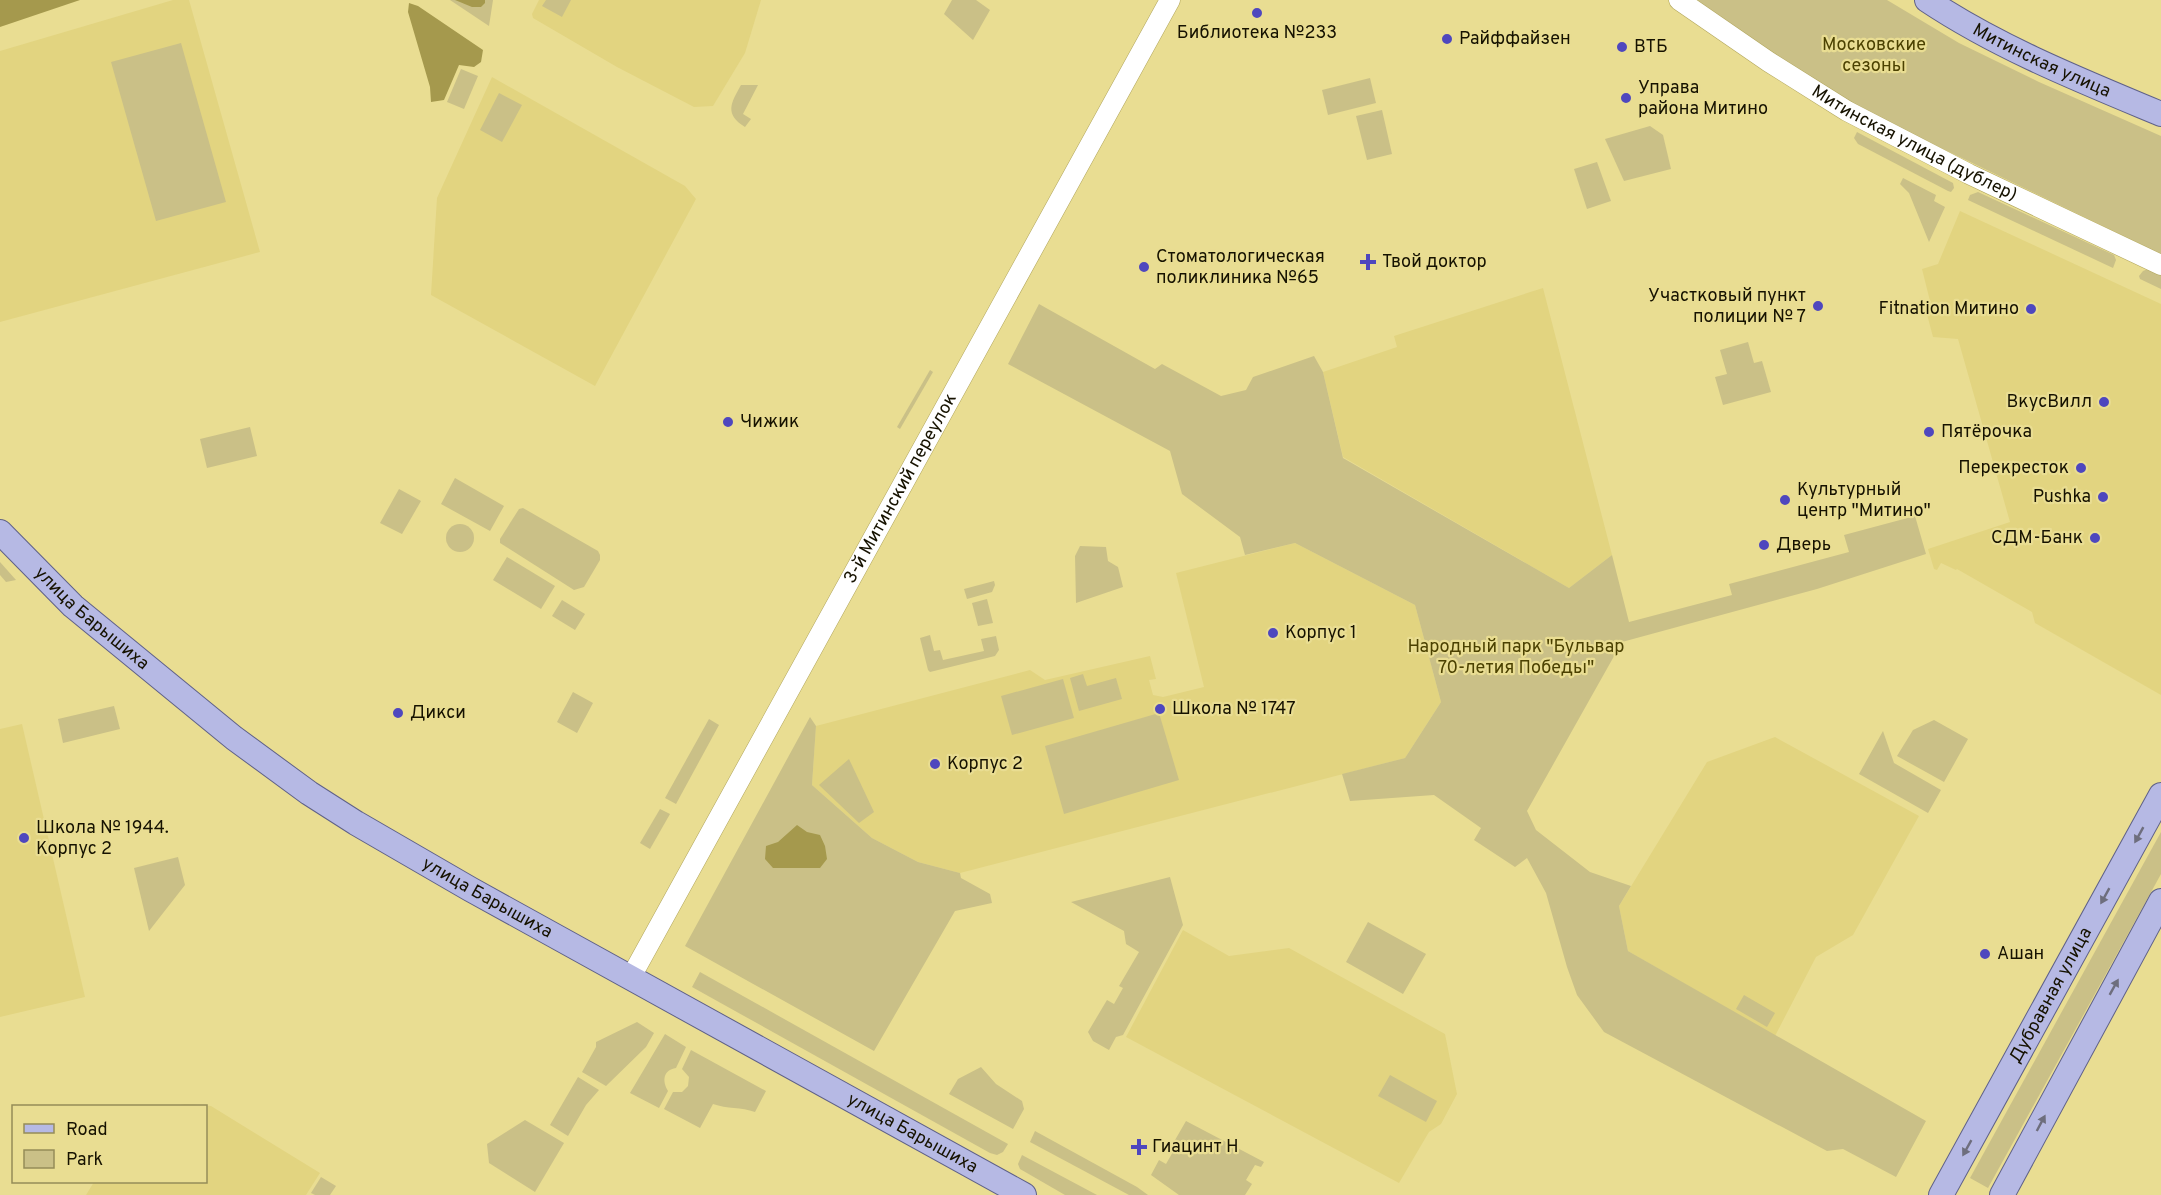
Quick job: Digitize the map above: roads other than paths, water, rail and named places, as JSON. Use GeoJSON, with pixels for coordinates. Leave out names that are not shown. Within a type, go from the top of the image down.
{"type":"FeatureCollection","features":[{"type":"Feature","properties":{"kind":"main road","name":"Митинская улица"},"geometry":{"type":"LineString","coordinates":[[1927,0],[2014,49],[2161,114]]}},
{"type":"Feature","properties":{"kind":"main road","name":"улица Барышиха"},"geometry":{"type":"LineString","coordinates":[[0,532],[54,589],[90,621],[208,718],[309,793],[398,848],[1024,1195]]}},
{"type":"Feature","properties":{"kind":"main road","name":"Дубравная улица"},"geometry":{"type":"LineString","coordinates":[[1941,1195],[2161,795]]}},
{"type":"Feature","properties":{"kind":"main road"},"geometry":{"type":"LineString","coordinates":[[2002,1195],[2161,901]]}},
{"type":"Feature","properties":{"kind":"street","name":"3-й Митинский переулок"},"geometry":{"type":"LineString","coordinates":[[632,977],[1170,0]]}},
{"type":"Feature","properties":{"kind":"street","name":"Митинская улица (дублер)"},"geometry":{"type":"LineString","coordinates":[[1679,0],[1769,62],[1847,111],[1969,174],[2161,265]]}},
{"type":"Feature","properties":{"kind":"place","name":"Библиотека №233"},"geometry":{"type":"Point","coordinates":[1257,13]}},
{"type":"Feature","properties":{"kind":"place","name":"Райффайзен"},"geometry":{"type":"Point","coordinates":[1447,39]}},
{"type":"Feature","properties":{"kind":"place","name":"ВТБ"},"geometry":{"type":"Point","coordinates":[1622,47]}},
{"type":"Feature","properties":{"kind":"place","name":"Управа района Митино"},"geometry":{"type":"Point","coordinates":[1626,98]}},
{"type":"Feature","properties":{"kind":"place","name":"Твой доктор"},"geometry":{"type":"Point","coordinates":[1368,262]}},
{"type":"Feature","properties":{"kind":"place","name":"Стоматологическая поликлиника №65"},"geometry":{"type":"Point","coordinates":[1144,267]}},
{"type":"Feature","properties":{"kind":"place","name":"Участковый пункт полиции № 7"},"geometry":{"type":"Point","coordinates":[1818,306]}},
{"type":"Feature","properties":{"kind":"place","name":"Fitnation Митино"},"geometry":{"type":"Point","coordinates":[2031,309]}},
{"type":"Feature","properties":{"kind":"place","name":"ВкусВилл"},"geometry":{"type":"Point","coordinates":[2104,402]}},
{"type":"Feature","properties":{"kind":"place","name":"Чижик"},"geometry":{"type":"Point","coordinates":[728,422]}},
{"type":"Feature","properties":{"kind":"place","name":"Пятёрочка"},"geometry":{"type":"Point","coordinates":[1929,432]}},
{"type":"Feature","properties":{"kind":"place","name":"Перекресток"},"geometry":{"type":"Point","coordinates":[2081,468]}},
{"type":"Feature","properties":{"kind":"place","name":"Pushka"},"geometry":{"type":"Point","coordinates":[2103,497]}},
{"type":"Feature","properties":{"kind":"place","name":"Культурный центр \"Митино\""},"geometry":{"type":"Point","coordinates":[1785,500]}},
{"type":"Feature","properties":{"kind":"place","name":"СДМ-Банк"},"geometry":{"type":"Point","coordinates":[2095,538]}},
{"type":"Feature","properties":{"kind":"place","name":"Дверь"},"geometry":{"type":"Point","coordinates":[1764,545]}},
{"type":"Feature","properties":{"kind":"place","name":"Корпус 1"},"geometry":{"type":"Point","coordinates":[1273,633]}},
{"type":"Feature","properties":{"kind":"place","name":"Школа № 1747"},"geometry":{"type":"Point","coordinates":[1160,709]}},
{"type":"Feature","properties":{"kind":"place","name":"Дикси"},"geometry":{"type":"Point","coordinates":[398,713]}},
{"type":"Feature","properties":{"kind":"place","name":"Корпус 2"},"geometry":{"type":"Point","coordinates":[935,764]}},
{"type":"Feature","properties":{"kind":"place","name":"Школа № 1944. Корпус 2"},"geometry":{"type":"Point","coordinates":[24,838]}},
{"type":"Feature","properties":{"kind":"place","name":"Ашан"},"geometry":{"type":"Point","coordinates":[1985,954]}},
{"type":"Feature","properties":{"kind":"place","name":"Гиацинт Н"},"geometry":{"type":"Point","coordinates":[1139,1147]}},
{"type":"Feature","properties":{"kind":"park label","name":"Московские сезоны"},"geometry":{"type":"Point","coordinates":[1874,55]}},
{"type":"Feature","properties":{"kind":"park label","name":"Народный парк \"Бульвар 70-летия Победы\""},"geometry":{"type":"Point","coordinates":[1516,657]}}]}
